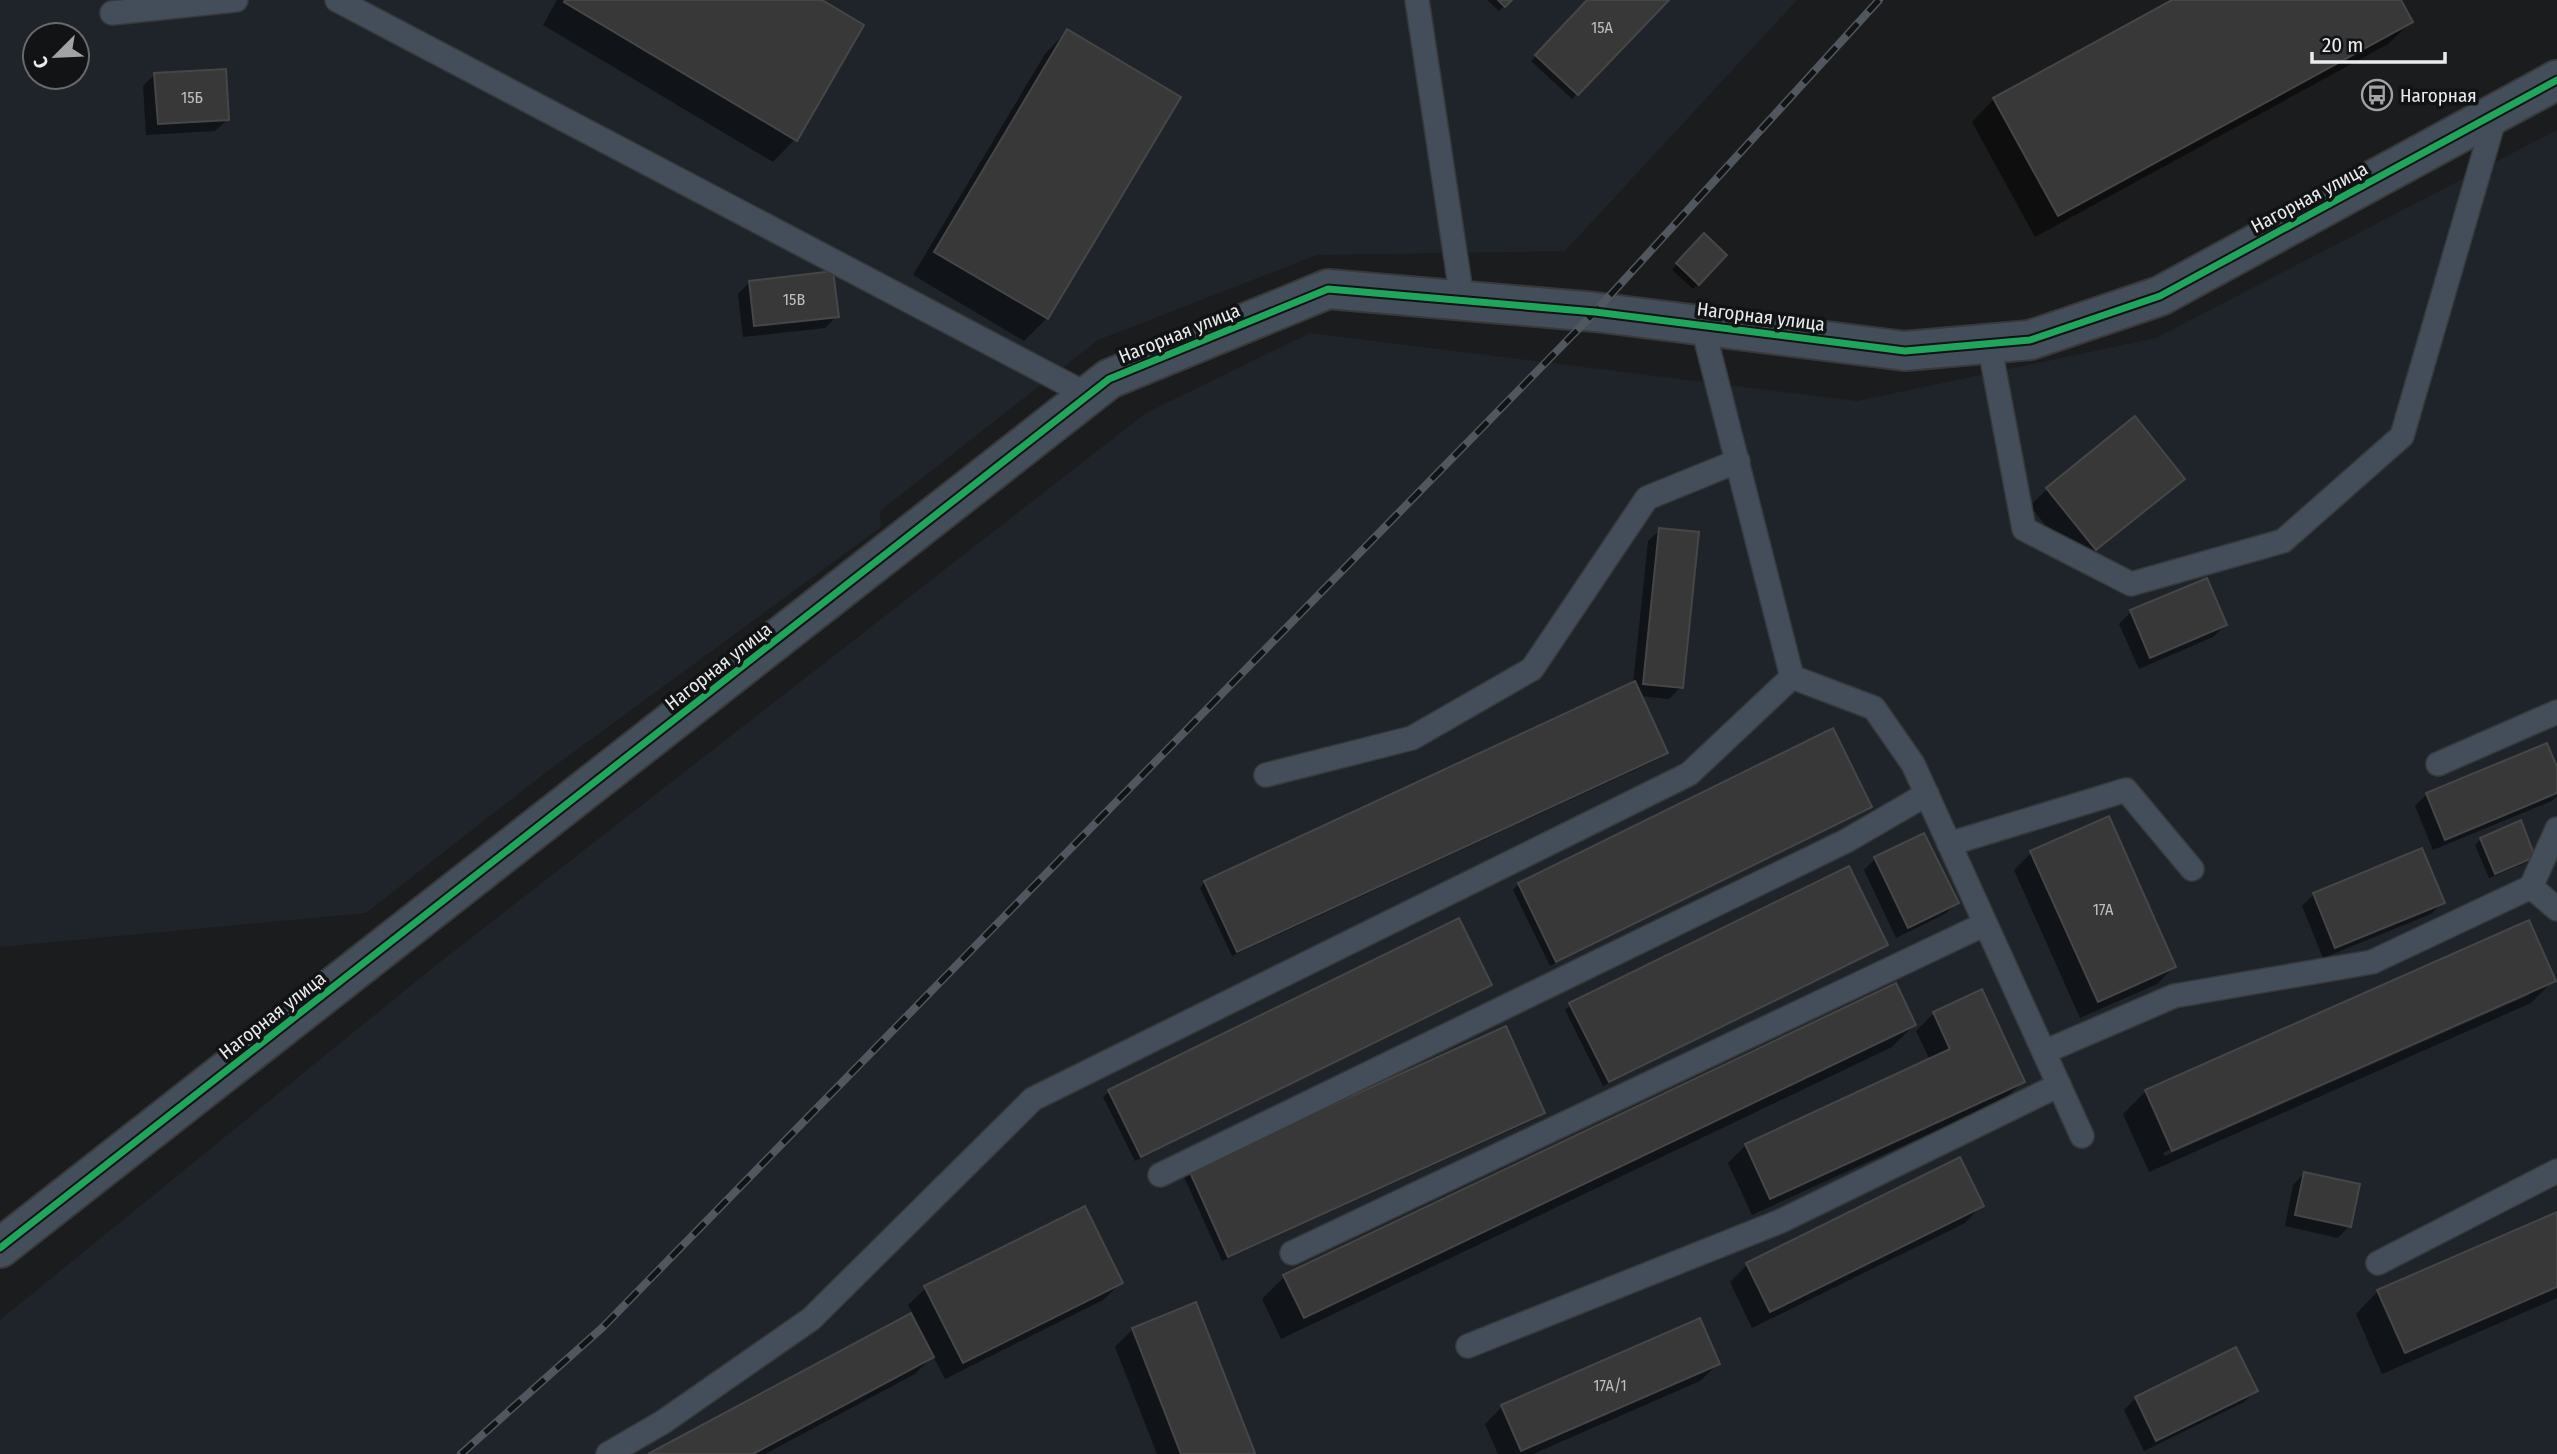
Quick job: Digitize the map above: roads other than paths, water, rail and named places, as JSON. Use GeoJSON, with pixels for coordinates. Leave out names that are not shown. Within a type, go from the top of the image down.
{"type":"FeatureCollection","features":[{"type":"Feature","properties":{"kind":"street","name":"Нагорная улица"},"geometry":{"type":"LineString","coordinates":[[0,1248],[1109,379],[1328,289],[1462,299],[1702,324],[1905,351],[2031,340],[2160,296],[2557,80]]}},
{"type":"Feature","properties":{"kind":"lane"},"geometry":{"type":"LineString","coordinates":[[112,13],[236,0]]}},
{"type":"Feature","properties":{"kind":"lane"},"geometry":{"type":"LineString","coordinates":[[337,0],[1088,395]]}},
{"type":"Feature","properties":{"kind":"lane"},"geometry":{"type":"LineString","coordinates":[[1417,0],[1462,299]]}},
{"type":"Feature","properties":{"kind":"lane"},"geometry":{"type":"LineString","coordinates":[[1989,344],[2024,529],[2131,584],[2283,541],[2402,436],[2496,113]]}},
{"type":"Feature","properties":{"kind":"lane"},"geometry":{"type":"LineString","coordinates":[[1702,324],[1792,677]]}},
{"type":"Feature","properties":{"kind":"lane"},"geometry":{"type":"LineString","coordinates":[[1266,775],[1412,738],[1532,669],[1647,499],[1738,461]]}},
{"type":"Feature","properties":{"kind":"lane"},"geometry":{"type":"LineString","coordinates":[[1792,677],[1874,708],[1913,764],[2082,1136]]}},
{"type":"Feature","properties":{"kind":"lane"},"geometry":{"type":"LineString","coordinates":[[608,1454],[663,1422],[811,1319],[1033,1099],[1689,774],[1792,677]]}},
{"type":"Feature","properties":{"kind":"lane"},"geometry":{"type":"LineString","coordinates":[[2438,764],[2557,712]]}},
{"type":"Feature","properties":{"kind":"lane"},"geometry":{"type":"LineString","coordinates":[[1949,844],[2126,790],[2192,869]]}},
{"type":"Feature","properties":{"kind":"lane"},"geometry":{"type":"LineString","coordinates":[[1160,1175],[1846,841],[1927,794]]}},
{"type":"Feature","properties":{"kind":"lane"},"geometry":{"type":"LineString","coordinates":[[2044,1052],[2174,996],[2372,962],[2531,887],[2557,828]]}},
{"type":"Feature","properties":{"kind":"lane"},"geometry":{"type":"LineString","coordinates":[[2531,887],[2557,909]]}},
{"type":"Feature","properties":{"kind":"lane"},"geometry":{"type":"LineString","coordinates":[[1292,1253],[1985,924]]}},
{"type":"Feature","properties":{"kind":"lane"},"geometry":{"type":"LineString","coordinates":[[1468,1346],[1781,1221],[2059,1085]]}},
{"type":"Feature","properties":{"kind":"lane"},"geometry":{"type":"LineString","coordinates":[[2378,1263],[2557,1171]]}},
{"type":"Feature","properties":{"kind":"railway"},"geometry":{"type":"LineString","coordinates":[[461,1454],[603,1327],[1595,312],[1879,0]]}},
{"type":"Feature","properties":{"kind":"place","name":"Нагорная"},"geometry":{"type":"Point","coordinates":[2377,95]}}]}
